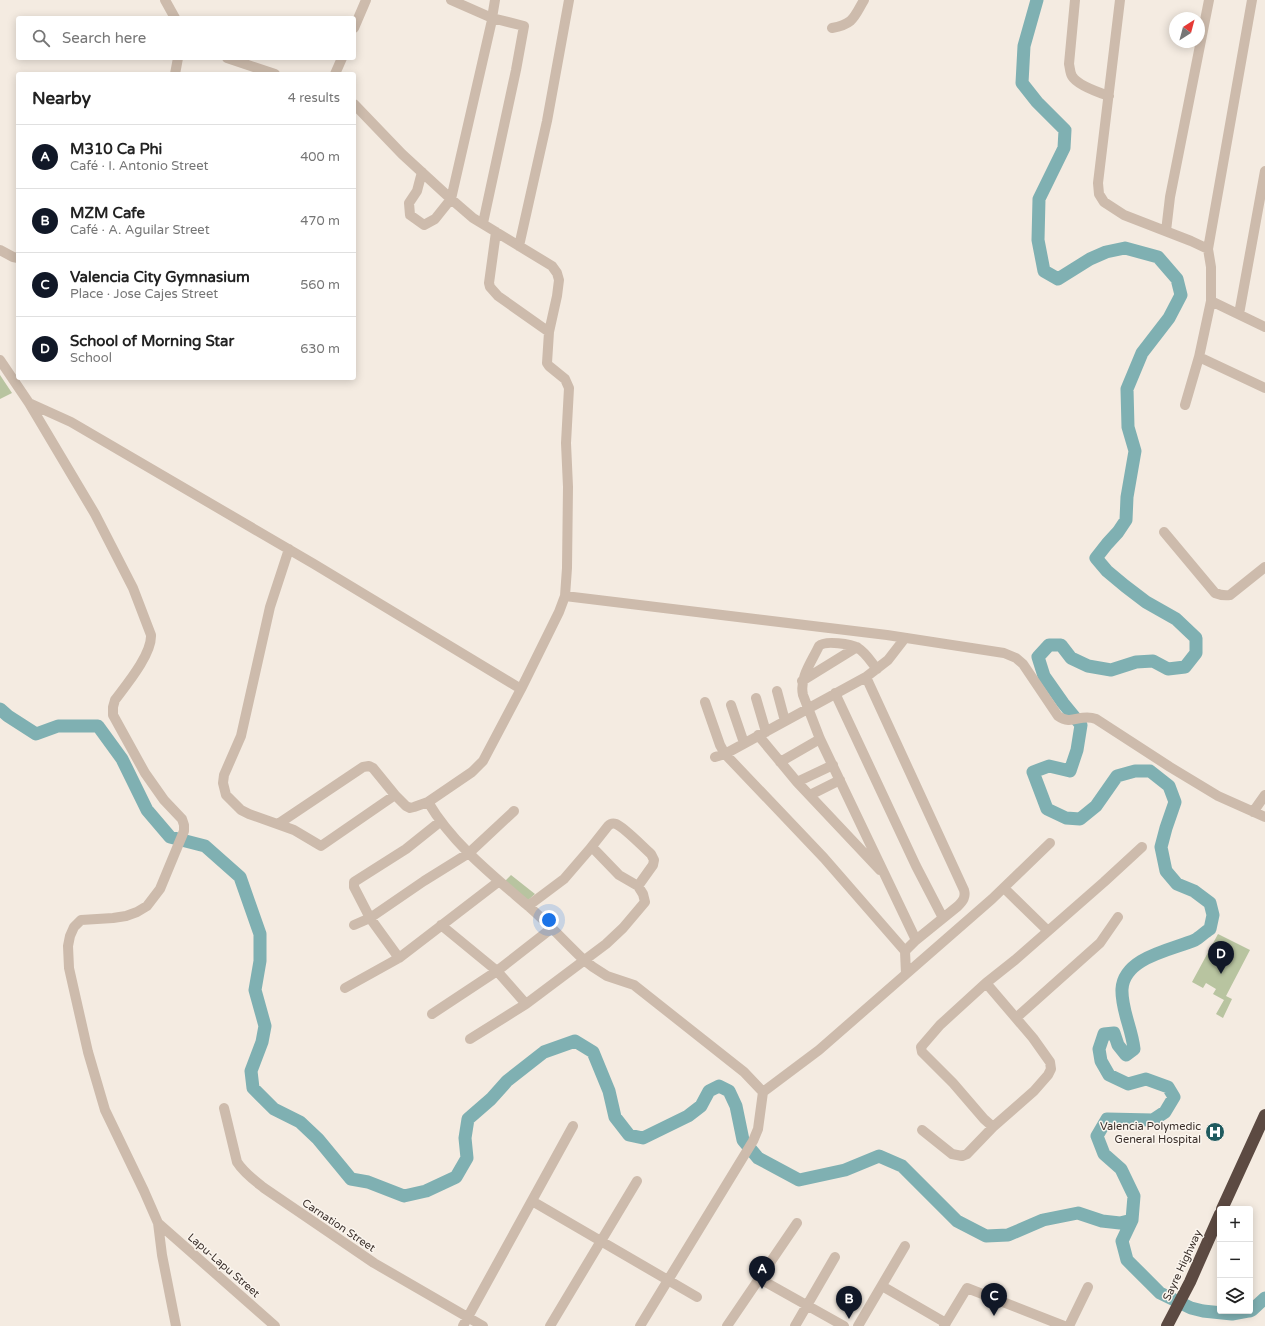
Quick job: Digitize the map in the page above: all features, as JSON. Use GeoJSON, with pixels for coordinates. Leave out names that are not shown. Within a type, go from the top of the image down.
{"type":"FeatureCollection","features":[{"type":"Feature","properties":{"kind":"highway"},"geometry":{"type":"LineString","coordinates":[[1224,1206],[1261,1132],[1265,1115]]}},
{"type":"Feature","properties":{"kind":"highway","name":"Sayre Highway"},"geometry":{"type":"LineString","coordinates":[[1169,1321],[1190,1282],[1217,1221]]}},
{"type":"Feature","properties":{"kind":"street"},"geometry":{"type":"LineString","coordinates":[[165,0],[174,16]]}},
{"type":"Feature","properties":{"kind":"street"},"geometry":{"type":"LineString","coordinates":[[356,23],[366,0]]}},
{"type":"Feature","properties":{"kind":"street"},"geometry":{"type":"LineString","coordinates":[[451,0],[492,18],[524,26],[483,223]]}},
{"type":"Feature","properties":{"kind":"street"},"geometry":{"type":"LineString","coordinates":[[422,172],[417,191],[410,203],[410,215],[424,225],[435,219],[451,199],[495,0]]}},
{"type":"Feature","properties":{"kind":"street"},"geometry":{"type":"LineString","coordinates":[[519,246],[547,121],[569,0]]}},
{"type":"Feature","properties":{"kind":"street"},"geometry":{"type":"LineString","coordinates":[[832,28],[844,26],[852,20],[864,0]]}},
{"type":"Feature","properties":{"kind":"street"},"geometry":{"type":"LineString","coordinates":[[1074,0],[1069,64],[1071,74],[1076,81],[1096,92],[1109,96]]}},
{"type":"Feature","properties":{"kind":"street"},"geometry":{"type":"LineString","coordinates":[[1120,0],[1098,183],[1099,194],[1104,202],[1124,215],[1208,249]]}},
{"type":"Feature","properties":{"kind":"street"},"geometry":{"type":"LineString","coordinates":[[1166,231],[1170,197],[1209,0]]}},
{"type":"Feature","properties":{"kind":"street"},"geometry":{"type":"LineString","coordinates":[[1185,405],[1199,357],[1211,301],[1211,267],[1208,249],[1252,0]]}},
{"type":"Feature","properties":{"kind":"street"},"geometry":{"type":"LineString","coordinates":[[175,72],[178,60]]}},
{"type":"Feature","properties":{"kind":"street"},"geometry":{"type":"LineString","coordinates":[[233,60],[268,72]]}},
{"type":"Feature","properties":{"kind":"street"},"geometry":{"type":"LineString","coordinates":[[336,72],[341,60]]}},
{"type":"Feature","properties":{"kind":"street"},"geometry":{"type":"LineString","coordinates":[[278,824],[363,767],[369,766],[373,768],[395,795],[410,808],[414,808],[428,802],[472,772],[482,761],[521,689],[559,612],[565,596],[568,524],[566,443],[569,388],[565,379],[547,363],[549,332],[558,290],[557,272],[552,266],[473,218],[356,110]]}},
{"type":"Feature","properties":{"kind":"street"},"geometry":{"type":"LineString","coordinates":[[1239,314],[1265,171]]}},
{"type":"Feature","properties":{"kind":"street"},"geometry":{"type":"LineString","coordinates":[[496,232],[489,282],[490,287],[498,296],[549,332]]}},
{"type":"Feature","properties":{"kind":"street"},"geometry":{"type":"LineString","coordinates":[[0,250],[16,258]]}},
{"type":"Feature","properties":{"kind":"street"},"geometry":{"type":"LineString","coordinates":[[1211,301],[1265,327]]}},
{"type":"Feature","properties":{"kind":"street"},"geometry":{"type":"LineString","coordinates":[[1199,357],[1265,388]]}},
{"type":"Feature","properties":{"kind":"street"},"geometry":{"type":"LineString","coordinates":[[0,360],[29,404],[95,514],[133,588],[151,635],[151,641],[142,661],[115,700],[113,715],[145,773],[164,800],[182,819],[184,831],[160,889],[147,906],[126,916],[81,920],[74,926],[68,946],[69,968],[88,1052],[105,1110],[158,1223],[162,1255],[176,1326]]}},
{"type":"Feature","properties":{"kind":"street"},"geometry":{"type":"LineString","coordinates":[[29,404],[71,422],[289,549],[521,689]]}},
{"type":"Feature","properties":{"kind":"street"},"geometry":{"type":"LineString","coordinates":[[1164,532],[1215,593],[1230,595],[1265,566]]}},
{"type":"Feature","properties":{"kind":"street"},"geometry":{"type":"LineString","coordinates":[[289,549],[270,607],[241,736],[224,775],[223,783],[226,795],[242,810],[294,830],[321,846],[395,795]]}},
{"type":"Feature","properties":{"kind":"street"},"geometry":{"type":"LineString","coordinates":[[565,596],[906,638],[1004,653],[1016,658],[1023,664],[1058,716],[1064,720],[1069,721],[1083,717],[1096,719],[1218,796],[1265,817]]}},
{"type":"Feature","properties":{"kind":"street"},"geometry":{"type":"LineString","coordinates":[[715,757],[725,754],[866,677],[888,660],[906,638]]}},
{"type":"Feature","properties":{"kind":"street"},"geometry":{"type":"LineString","coordinates":[[877,669],[866,654],[857,647],[830,642],[821,644],[802,681],[801,689],[820,739],[916,940]]}},
{"type":"Feature","properties":{"kind":"street"},"geometry":{"type":"LineString","coordinates":[[802,681],[857,647]]}},
{"type":"Feature","properties":{"kind":"street"},"geometry":{"type":"LineString","coordinates":[[866,677],[965,895],[963,901],[905,951]]}},
{"type":"Feature","properties":{"kind":"street"},"geometry":{"type":"LineString","coordinates":[[777,691],[785,721]]}},
{"type":"Feature","properties":{"kind":"street"},"geometry":{"type":"LineString","coordinates":[[835,693],[916,866],[943,918]]}},
{"type":"Feature","properties":{"kind":"street"},"geometry":{"type":"LineString","coordinates":[[756,698],[762,734],[780,762],[887,877]]}},
{"type":"Feature","properties":{"kind":"street"},"geometry":{"type":"LineString","coordinates":[[705,702],[720,745],[725,754],[824,858],[905,951],[906,974]]}},
{"type":"Feature","properties":{"kind":"street"},"geometry":{"type":"LineString","coordinates":[[730,704],[744,743]]}},
{"type":"Feature","properties":{"kind":"street"},"geometry":{"type":"LineString","coordinates":[[780,762],[820,739]]}},
{"type":"Feature","properties":{"kind":"street"},"geometry":{"type":"LineString","coordinates":[[797,782],[833,765]]}},
{"type":"Feature","properties":{"kind":"street"},"geometry":{"type":"LineString","coordinates":[[810,795],[840,780]]}},
{"type":"Feature","properties":{"kind":"street"},"geometry":{"type":"LineString","coordinates":[[1253,812],[1265,795]]}},
{"type":"Feature","properties":{"kind":"street"},"geometry":{"type":"LineString","coordinates":[[428,802],[441,821],[469,853],[498,882],[552,928],[584,960],[607,976],[634,985],[744,1072],[763,1092]]}},
{"type":"Feature","properties":{"kind":"street"},"geometry":{"type":"LineString","coordinates":[[354,925],[370,918],[424,880],[469,853],[514,811]]}},
{"type":"Feature","properties":{"kind":"street"},"geometry":{"type":"LineString","coordinates":[[399,958],[370,918],[354,887],[354,882],[406,850],[441,821]]}},
{"type":"Feature","properties":{"kind":"street"},"geometry":{"type":"LineString","coordinates":[[528,906],[564,879],[610,825],[615,824],[651,854],[654,860],[653,865],[638,886]]}},
{"type":"Feature","properties":{"kind":"street"},"geometry":{"type":"LineString","coordinates":[[640,1326],[753,1141],[758,1129],[763,1092],[819,1050],[1004,888],[1050,843]]}},
{"type":"Feature","properties":{"kind":"street"},"geometry":{"type":"LineString","coordinates":[[470,1039],[526,1004],[584,960],[612,938],[643,905],[645,899],[638,886],[619,875],[592,847]]}},
{"type":"Feature","properties":{"kind":"street"},"geometry":{"type":"LineString","coordinates":[[993,1127],[984,1119],[953,1083],[922,1052],[921,1047],[940,1025],[986,983],[1015,960],[1142,847]]}},
{"type":"Feature","properties":{"kind":"street"},"geometry":{"type":"LineString","coordinates":[[345,988],[399,958],[498,882]]}},
{"type":"Feature","properties":{"kind":"street"},"geometry":{"type":"LineString","coordinates":[[1004,888],[1048,931]]}},
{"type":"Feature","properties":{"kind":"street"},"geometry":{"type":"LineString","coordinates":[[1016,1018],[1100,942],[1118,917]]}},
{"type":"Feature","properties":{"kind":"street"},"geometry":{"type":"LineString","coordinates":[[441,925],[497,971],[526,1004]]}},
{"type":"Feature","properties":{"kind":"street"},"geometry":{"type":"LineString","coordinates":[[432,1014],[497,971],[552,928]]}},
{"type":"Feature","properties":{"kind":"street"},"geometry":{"type":"LineString","coordinates":[[922,1130],[952,1154],[962,1156],[967,1154],[993,1127],[1046,1079],[1051,1069],[1050,1062],[1016,1018],[986,983]]}},
{"type":"Feature","properties":{"kind":"street","name":"Carnation Street"},"geometry":{"type":"LineString","coordinates":[[224,1108],[237,1162],[247,1175],[374,1263],[483,1326]]}},
{"type":"Feature","properties":{"kind":"street"},"geometry":{"type":"LineString","coordinates":[[463,1326],[573,1126]]}},
{"type":"Feature","properties":{"kind":"street"},"geometry":{"type":"LineString","coordinates":[[550,1326],[637,1181]]}},
{"type":"Feature","properties":{"kind":"street"},"geometry":{"type":"LineString","coordinates":[[532,1201],[697,1297]]}},
{"type":"Feature","properties":{"kind":"street","name":"Lapu-Lapu Street"},"geometry":{"type":"LineString","coordinates":[[158,1223],[275,1326]]}},
{"type":"Feature","properties":{"kind":"street"},"geometry":{"type":"LineString","coordinates":[[728,1326],[797,1223]]}},
{"type":"Feature","properties":{"kind":"street"},"geometry":{"type":"LineString","coordinates":[[858,1326],[905,1246]]}},
{"type":"Feature","properties":{"kind":"street"},"geometry":{"type":"LineString","coordinates":[[795,1326],[835,1257]]}},
{"type":"Feature","properties":{"kind":"street"},"geometry":{"type":"LineString","coordinates":[[760,1279],[844,1326]]}},
{"type":"Feature","properties":{"kind":"street"},"geometry":{"type":"LineString","coordinates":[[882,1286],[945,1324],[967,1288],[1064,1326]]}},
{"type":"Feature","properties":{"kind":"street"},"geometry":{"type":"LineString","coordinates":[[1069,1326],[1088,1287]]}},
{"type":"Feature","properties":{"kind":"green space"},"geometry":{"type":"Polygon","coordinates":[[[0,375],[12,393],[0,399],[0,375]]]}},
{"type":"Feature","properties":{"kind":"green space"},"geometry":{"type":"Polygon","coordinates":[[[511,875],[535,894],[526,902],[503,883],[511,875]]]}},
{"type":"Feature","properties":{"kind":"green space"},"geometry":{"type":"Polygon","coordinates":[[[1218,934],[1250,950],[1226,996],[1232,999],[1223,1018],[1216,1014],[1224,1000],[1213,994],[1216,989],[1206,983],[1203,988],[1192,982],[1218,934]]]}},
{"type":"Feature","properties":{"kind":"waterway"},"geometry":{"type":"LineString","coordinates":[[1037,0],[1024,46],[1022,83],[1037,102],[1065,130],[1064,148],[1039,199],[1038,240],[1044,271],[1058,279],[1090,259],[1106,252],[1125,248],[1158,257],[1177,279],[1181,295],[1169,318],[1142,353],[1127,389],[1128,427],[1135,451],[1127,497],[1126,520],[1096,558],[1107,571],[1125,586],[1146,602],[1176,619],[1196,638],[1196,653],[1185,667],[1168,669],[1153,661],[1136,662],[1111,670],[1088,666],[1071,658],[1061,645],[1049,645],[1038,657],[1044,676],[1081,725],[1077,750],[1070,771],[1049,766],[1033,772],[1047,809],[1066,818],[1080,819],[1096,806],[1117,776],[1135,771],[1150,771],[1169,786],[1175,802],[1161,847],[1166,871],[1177,884],[1194,891],[1210,903],[1213,915],[1210,929],[1195,940],[1162,951],[1140,962],[1131,969],[1125,978],[1122,989],[1123,1004],[1134,1049],[1126,1055],[1118,1045],[1114,1033],[1104,1034],[1099,1049],[1101,1061],[1109,1075],[1128,1084],[1146,1079],[1168,1087],[1174,1097],[1165,1112],[1153,1120],[1107,1119],[1097,1136],[1104,1154],[1121,1169],[1134,1196],[1132,1220],[1122,1241],[1127,1260],[1160,1293],[1191,1308],[1217,1312]]}},
{"type":"Feature","properties":{"kind":"waterway"},"geometry":{"type":"LineString","coordinates":[[0,709],[36,734],[58,726],[98,726],[122,759],[147,810],[170,837],[205,846],[240,877],[260,934],[260,961],[255,990],[265,1026],[262,1042],[251,1071],[253,1088],[274,1109],[300,1122],[318,1139],[351,1179],[368,1182],[404,1196],[426,1191],[456,1177],[467,1158],[465,1138],[468,1119],[491,1099],[507,1081],[544,1052],[575,1041],[593,1052],[609,1091],[615,1117],[629,1135],[643,1138],[688,1116],[701,1106],[709,1091],[719,1086],[729,1091],[736,1106],[743,1140],[758,1158],[799,1180],[845,1170],[879,1156],[902,1166],[957,1221],[986,1236],[1008,1235],[1043,1220],[1078,1213],[1102,1221],[1120,1223],[1132,1220]]}},
{"type":"Feature","properties":{"kind":"waterway"},"geometry":{"type":"LineString","coordinates":[[1253,1309],[1265,1298]]}},
{"type":"Feature","properties":{"kind":"place","name":"School of Morning Star"},"geometry":{"type":"Point","coordinates":[1221,974]}},
{"type":"Feature","properties":{"kind":"place","name":"Valencia Polymedic General Hospital"},"geometry":{"type":"Point","coordinates":[1215,1132]}},
{"type":"Feature","properties":{"kind":"place","name":"M310 Ca Phi"},"geometry":{"type":"Point","coordinates":[762,1289]}},
{"type":"Feature","properties":{"kind":"place","name":"Valencia City Gymnasium"},"geometry":{"type":"Point","coordinates":[994,1316]}},
{"type":"Feature","properties":{"kind":"place","name":"MZM Cafe"},"geometry":{"type":"Point","coordinates":[849,1319]}}]}
